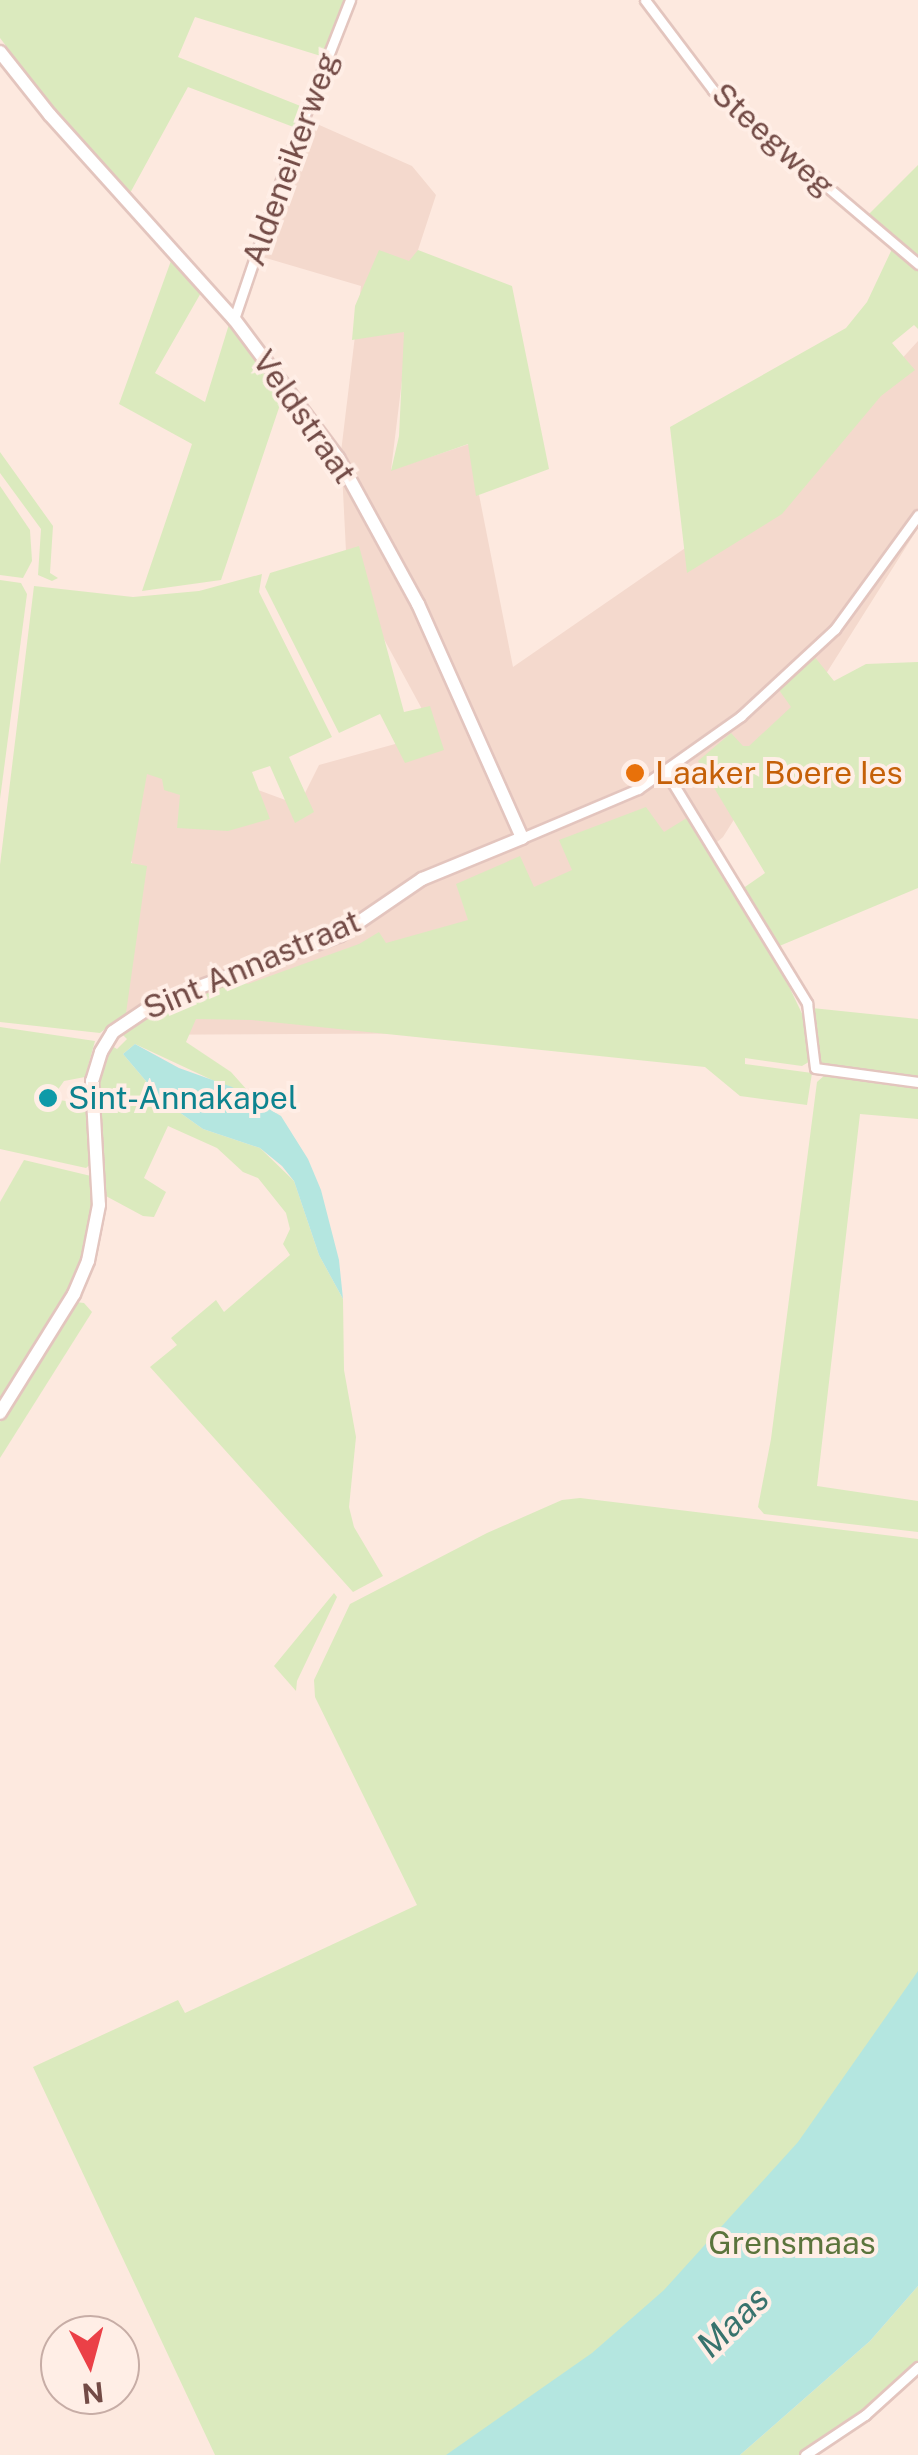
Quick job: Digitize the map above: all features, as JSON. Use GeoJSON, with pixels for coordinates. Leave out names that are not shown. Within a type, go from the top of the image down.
{"type":"FeatureCollection","features":[{"type":"Feature","properties":{"kind":"street","name":"Aldeneikerweg"},"geometry":{"type":"LineString","coordinates":[[234,319],[292,148],[350,0]]}},
{"type":"Feature","properties":{"kind":"street","name":"Steegweg"},"geometry":{"type":"LineString","coordinates":[[645,0],[714,90],[918,264]]}},
{"type":"Feature","properties":{"kind":"street","name":"Veldstraat"},"geometry":{"type":"LineString","coordinates":[[0,52],[50,115],[234,319],[338,458],[418,604],[522,838]]}},
{"type":"Feature","properties":{"kind":"street"},"geometry":{"type":"LineString","coordinates":[[522,838],[600,809],[666,772],[741,716],[835,629],[918,515]]}},
{"type":"Feature","properties":{"kind":"street"},"geometry":{"type":"LineString","coordinates":[[666,772],[807,1003],[815,1068],[918,1082]]}},
{"type":"Feature","properties":{"kind":"street","name":"Sint Annastraat"},"geometry":{"type":"LineString","coordinates":[[0,1413],[83,1276],[98,1219],[92,1081],[106,1042],[131,1016],[340,935],[422,880],[522,838]]}},
{"type":"Feature","properties":{"kind":"street"},"geometry":{"type":"LineString","coordinates":[[805,2455],[865,2415],[918,2367]]}},
{"type":"Feature","properties":{"kind":"shaded area"},"geometry":{"type":"Polygon","coordinates":[[[299,116],[412,166],[436,195],[418,250],[391,470],[469,444],[513,667],[804,466],[918,341],[918,528],[723,837],[491,1033],[108,1035],[139,879],[123,842],[137,746],[299,805],[319,765],[435,733],[347,571],[341,452],[361,286],[259,256],[299,116]]]}},
{"type":"Feature","properties":{"kind":"green space"},"geometry":{"type":"Polygon","coordinates":[[[0,0],[347,0],[324,57],[195,17],[178,57],[303,107],[296,128],[188,87],[129,195],[71,132],[0,38],[0,0]]]}},
{"type":"Feature","properties":{"kind":"green space"},"geometry":{"type":"Polygon","coordinates":[[[918,165],[918,260],[867,216],[918,165]]]}},
{"type":"Feature","properties":{"kind":"green space"},"geometry":{"type":"Polygon","coordinates":[[[892,249],[918,270],[918,329],[914,325],[892,343],[915,370],[881,396],[782,514],[687,573],[670,427],[846,328],[867,302],[892,249]]]}},
{"type":"Feature","properties":{"kind":"green space"},"geometry":{"type":"Polygon","coordinates":[[[379,250],[409,261],[418,250],[512,286],[549,469],[476,496],[468,444],[391,471],[399,436],[404,332],[352,340],[355,306],[379,250]]]}},
{"type":"Feature","properties":{"kind":"green space"},"geometry":{"type":"Polygon","coordinates":[[[172,258],[202,291],[155,373],[205,402],[230,321],[285,390],[221,580],[142,591],[192,444],[119,404],[172,258]]]}},
{"type":"Feature","properties":{"kind":"green space"},"geometry":{"type":"Polygon","coordinates":[[[0,452],[53,526],[50,573],[58,578],[52,581],[38,575],[41,529],[0,473],[0,452]]]}},
{"type":"Feature","properties":{"kind":"green space"},"geometry":{"type":"Polygon","coordinates":[[[0,486],[30,530],[32,561],[23,578],[0,575],[0,486]]]}},
{"type":"Feature","properties":{"kind":"green space"},"geometry":{"type":"Polygon","coordinates":[[[359,546],[404,712],[430,706],[444,750],[405,763],[380,714],[339,733],[265,587],[270,573],[359,546]]]}},
{"type":"Feature","properties":{"kind":"green space"},"geometry":{"type":"Polygon","coordinates":[[[262,574],[259,592],[332,737],[289,757],[314,812],[295,823],[270,766],[252,772],[270,819],[228,831],[177,828],[180,795],[164,790],[162,779],[147,774],[131,863],[147,866],[126,1013],[100,1033],[0,1022],[0,865],[34,586],[133,597],[199,591],[262,574]]]}},
{"type":"Feature","properties":{"kind":"green space"},"geometry":{"type":"Polygon","coordinates":[[[0,580],[21,583],[27,594],[0,799],[0,580]]]}},
{"type":"Feature","properties":{"kind":"green space"},"geometry":{"type":"Polygon","coordinates":[[[814,656],[834,681],[866,664],[918,662],[918,888],[777,947],[742,889],[765,873],[698,761],[731,733],[743,746],[749,746],[791,707],[779,690],[814,656]]]}},
{"type":"Feature","properties":{"kind":"green space"},"geometry":{"type":"Polygon","coordinates":[[[646,807],[664,832],[690,816],[775,957],[806,1022],[812,1060],[802,1066],[745,1058],[745,1064],[812,1073],[807,1105],[740,1096],[705,1067],[252,1020],[196,1019],[186,1042],[231,1072],[257,1101],[135,1044],[123,1054],[162,1100],[203,1129],[260,1148],[294,1181],[319,1255],[343,1299],[344,1370],[356,1437],[349,1507],[354,1527],[383,1576],[353,1592],[150,1367],[177,1345],[171,1338],[216,1300],[224,1312],[290,1255],[283,1244],[290,1229],[286,1213],[258,1178],[243,1172],[217,1148],[168,1126],[144,1178],[166,1192],[154,1217],[143,1216],[104,1195],[97,1095],[105,1057],[112,1046],[117,1049],[127,1039],[122,1034],[147,1015],[235,979],[248,984],[359,944],[379,932],[386,943],[468,920],[456,884],[520,856],[534,887],[572,870],[559,840],[646,807]]]}},
{"type":"Feature","properties":{"kind":"green space"},"geometry":{"type":"Polygon","coordinates":[[[812,1008],[918,1019],[918,1076],[822,1064],[818,1060],[812,1008]]]}},
{"type":"Feature","properties":{"kind":"green space"},"geometry":{"type":"Polygon","coordinates":[[[0,1027],[95,1041],[85,1077],[64,1081],[57,1091],[36,1098],[41,1107],[59,1100],[86,1104],[93,1162],[86,1168],[0,1149],[0,1027]]]}},
{"type":"Feature","properties":{"kind":"green space"},"geometry":{"type":"Polygon","coordinates":[[[826,1074],[918,1085],[918,1119],[860,1114],[817,1486],[918,1501],[918,1532],[764,1514],[758,1507],[771,1439],[817,1082],[826,1074]]]}},
{"type":"Feature","properties":{"kind":"green space"},"geometry":{"type":"Polygon","coordinates":[[[24,1160],[91,1176],[95,1184],[90,1240],[72,1287],[0,1403],[0,1202],[24,1160]]]}},
{"type":"Feature","properties":{"kind":"green space"},"geometry":{"type":"Polygon","coordinates":[[[76,1302],[84,1303],[92,1312],[0,1458],[0,1422],[76,1302]]]}},
{"type":"Feature","properties":{"kind":"green space"},"geometry":{"type":"Polygon","coordinates":[[[580,1498],[918,1539],[918,2184],[628,2455],[215,2455],[33,2067],[178,2000],[185,2013],[417,1905],[315,1697],[314,1680],[350,1604],[487,1533],[562,1500],[580,1498]]]}},
{"type":"Feature","properties":{"kind":"green space"},"geometry":{"type":"Polygon","coordinates":[[[334,1593],[337,1597],[297,1681],[296,1691],[274,1666],[334,1593]]]}},
{"type":"Feature","properties":{"kind":"green space"},"geometry":{"type":"Polygon","coordinates":[[[918,2286],[918,2362],[908,2372],[810,2455],[740,2455],[870,2341],[918,2286]]]}},
{"type":"Feature","properties":{"kind":"water"},"geometry":{"type":"Polygon","coordinates":[[[135,1044],[179,1068],[232,1087],[281,1116],[308,1159],[321,1190],[339,1260],[343,1299],[319,1255],[294,1181],[282,1166],[260,1148],[203,1129],[162,1100],[123,1054],[135,1044]]]}},
{"type":"Feature","properties":{"kind":"water","name":"Grensmaas"},"geometry":{"type":"Polygon","coordinates":[[[918,1971],[918,2286],[870,2341],[740,2455],[446,2455],[592,2353],[664,2290],[798,2142],[918,1971]]]}},
{"type":"Feature","properties":{"kind":"place","name":"Laaker Boere Ies"},"geometry":{"type":"Point","coordinates":[635,773]}},
{"type":"Feature","properties":{"kind":"place","name":"Sint-Annakapel"},"geometry":{"type":"Point","coordinates":[48,1098]}},
{"type":"Feature","properties":{"kind":"water label","name":"Maas"},"geometry":{"type":"Point","coordinates":[733,2322]}}]}
